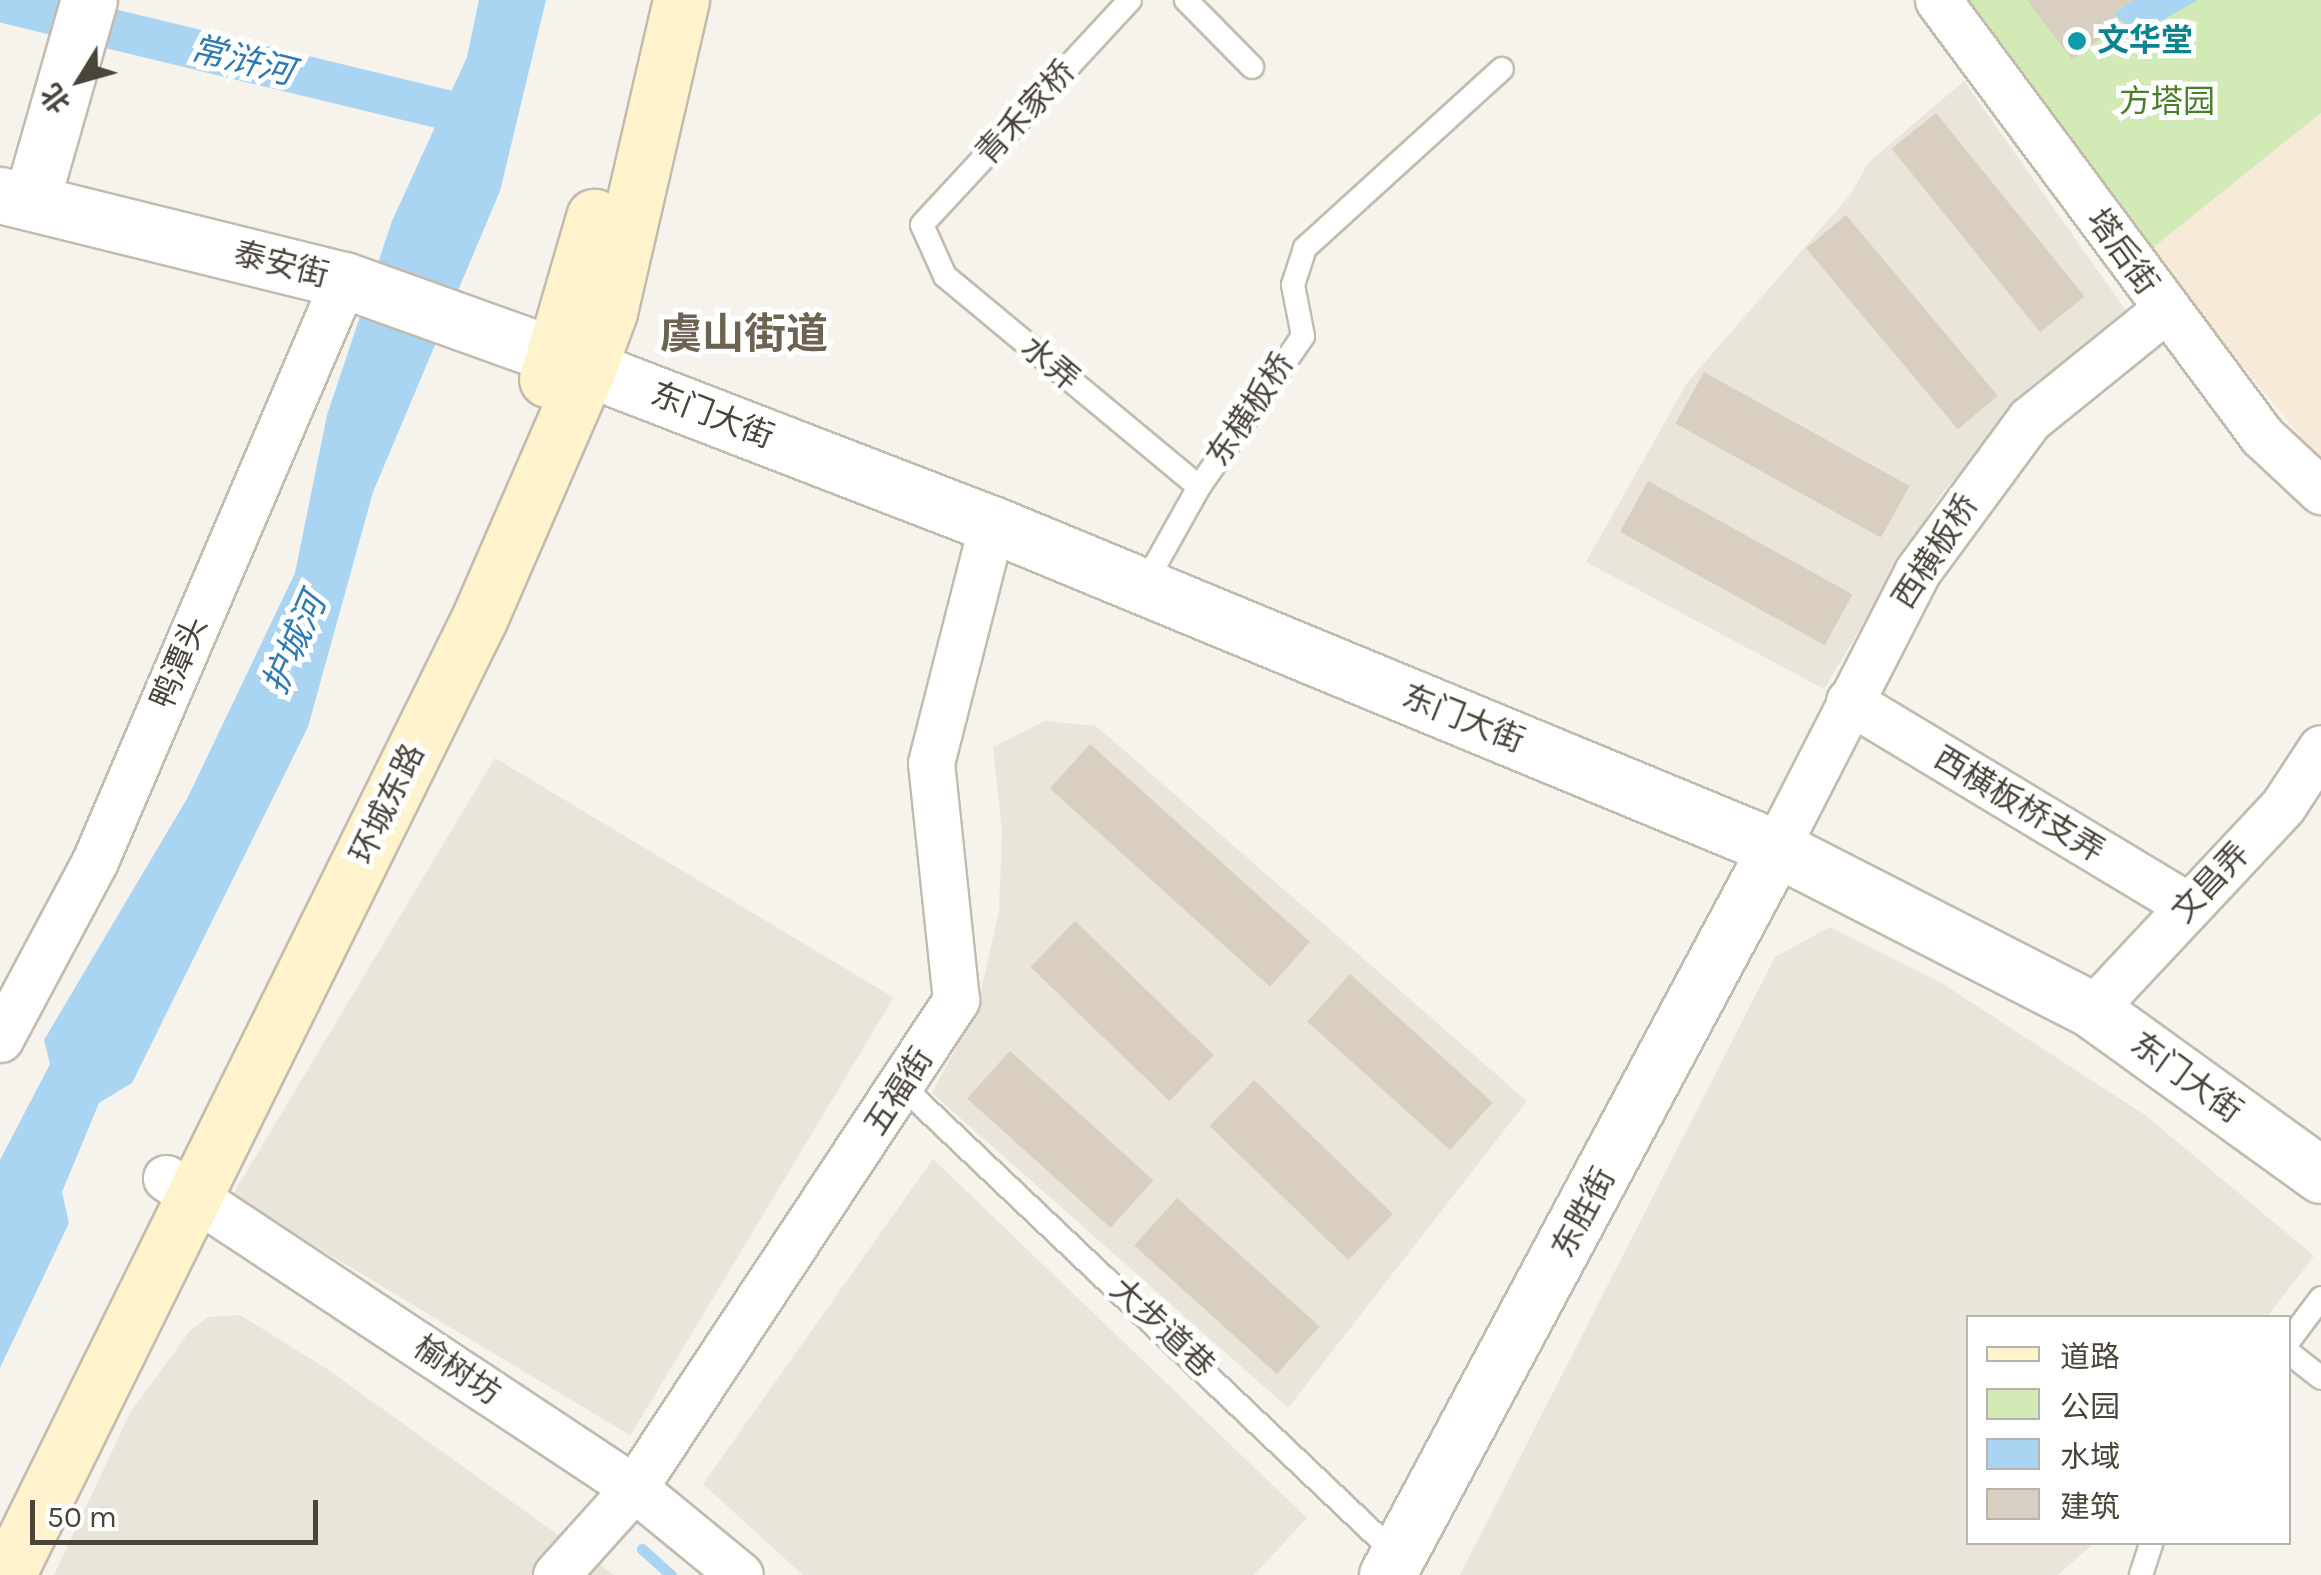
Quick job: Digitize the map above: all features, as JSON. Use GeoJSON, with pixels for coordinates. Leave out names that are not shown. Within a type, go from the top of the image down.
{"type":"FeatureCollection","features":[{"type":"Feature","properties":{"kind":"main road","name":"环城东路"},"geometry":{"type":"LineString","coordinates":[[572,363],[645,0]]}},
{"type":"Feature","properties":{"kind":"main road","name":"环城东路"},"geometry":{"type":"LineString","coordinates":[[7,1575],[180,1187],[426,655],[572,363],[609,312],[682,0]]}},
{"type":"Feature","properties":{"kind":"main road","name":"环城东路"},"geometry":{"type":"LineString","coordinates":[[0,1536],[180,1187]]}},
{"type":"Feature","properties":{"kind":"street"},"geometry":{"type":"LineString","coordinates":[[16,198],[57,103],[89,0]]}},
{"type":"Feature","properties":{"kind":"street","name":"塔后街"},"geometry":{"type":"LineString","coordinates":[[1938,0],[2262,436],[2321,491]]}},
{"type":"Feature","properties":{"kind":"street","name":"泰安街"},"geometry":{"type":"LineString","coordinates":[[16,198],[344,280],[572,363]]}},
{"type":"Feature","properties":{"kind":"street","name":"鸭潭头"},"geometry":{"type":"LineString","coordinates":[[0,1038],[96,860],[344,280]]}},
{"type":"Feature","properties":{"kind":"street","name":"西横板桥"},"geometry":{"type":"LineString","coordinates":[[1776,848],[1917,572],[2030,419],[2165,310]]}},
{"type":"Feature","properties":{"kind":"street","name":"东门大街"},"geometry":{"type":"LineString","coordinates":[[572,363],[992,524],[1776,848],[2092,1010],[2321,1176]]}},
{"type":"Feature","properties":{"kind":"street","name":"五福街"},"geometry":{"type":"LineString","coordinates":[[556,1575],[634,1488],[904,1088],[956,1000],[931,763],[992,524]]}},
{"type":"Feature","properties":{"kind":"street","name":"西横板桥支弄"},"geometry":{"type":"LineString","coordinates":[[1849,702],[2189,906]]}},
{"type":"Feature","properties":{"kind":"street","name":"文昌弄"},"geometry":{"type":"LineString","coordinates":[[2092,1010],[2284,806],[2321,748]]}},
{"type":"Feature","properties":{"kind":"street","name":"东胜街"},"geometry":{"type":"LineString","coordinates":[[1401,1570],[1776,848]]}},
{"type":"Feature","properties":{"kind":"street","name":"榆树坊"},"geometry":{"type":"LineString","coordinates":[[180,1187],[634,1488],[740,1575]]}},
{"type":"Feature","properties":{"kind":"lane","name":"青禾家桥"},"geometry":{"type":"LineString","coordinates":[[922,225],[1130,0]]}},
{"type":"Feature","properties":{"kind":"lane"},"geometry":{"type":"LineString","coordinates":[[1186,0],[1252,67]]}},
{"type":"Feature","properties":{"kind":"lane","name":"东横板桥"},"geometry":{"type":"LineString","coordinates":[[1143,587],[1199,487],[1302,336],[1294,285],[1306,248],[1502,68]]}},
{"type":"Feature","properties":{"kind":"lane","name":"水弄"},"geometry":{"type":"LineString","coordinates":[[922,225],[945,276],[1199,487]]}},
{"type":"Feature","properties":{"kind":"lane","name":"大步道巷"},"geometry":{"type":"LineString","coordinates":[[904,1088],[1271,1429],[1401,1570]]}},
{"type":"Feature","properties":{"kind":"lane"},"geometry":{"type":"LineString","coordinates":[[2291,1338],[2321,1298]]}},
{"type":"Feature","properties":{"kind":"lane"},"geometry":{"type":"LineString","coordinates":[[2291,1354],[2321,1378]]}},
{"type":"Feature","properties":{"kind":"lane"},"geometry":{"type":"LineString","coordinates":[[2141,1575],[2151,1545]]}},
{"type":"Feature","properties":{"kind":"shaded area"},"geometry":{"type":"Polygon","coordinates":[[[1964,81],[2129,315],[2030,386],[1935,503],[1824,689],[1586,562],[1687,383],[1850,195],[1869,162],[1964,81]]]}},
{"type":"Feature","properties":{"kind":"shaded area"},"geometry":{"type":"Polygon","coordinates":[[[2321,113],[2321,461],[2149,251],[2321,113]]]}},
{"type":"Feature","properties":{"kind":"shaded area"},"geometry":{"type":"Polygon","coordinates":[[[1045,721],[1096,726],[1527,1101],[1288,1408],[932,1093],[977,1008],[999,911],[1002,831],[993,747],[1045,721]]]}},
{"type":"Feature","properties":{"kind":"shaded area"},"geometry":{"type":"Polygon","coordinates":[[[495,758],[894,997],[630,1436],[232,1196],[495,758]]]}},
{"type":"Feature","properties":{"kind":"shaded area"},"geometry":{"type":"Polygon","coordinates":[[[1830,927],[1940,982],[2145,1115],[2314,1256],[2269,1315],[1966,1315],[1966,1545],[2092,1545],[2058,1575],[1460,1575],[1775,957],[1830,927]]]}},
{"type":"Feature","properties":{"kind":"shaded area"},"geometry":{"type":"Polygon","coordinates":[[[933,1159],[1307,1518],[1254,1575],[803,1575],[703,1484],[933,1159]]]}},
{"type":"Feature","properties":{"kind":"shaded area"},"geometry":{"type":"Polygon","coordinates":[[[240,1315],[327,1369],[614,1575],[54,1575],[130,1413],[189,1332],[208,1317],[240,1315]]]}},
{"type":"Feature","properties":{"kind":"green space","name":"方塔园"},"geometry":{"type":"Polygon","coordinates":[[[1965,0],[2321,0],[2321,113],[2149,251],[1965,0]]]}},
{"type":"Feature","properties":{"kind":"water","name":"护城河"},"geometry":{"type":"Polygon","coordinates":[[[479,0],[546,0],[500,191],[373,492],[308,727],[132,1083],[99,1103],[62,1192],[69,1223],[0,1368],[0,1160],[50,1064],[44,1040],[188,797],[295,573],[327,415],[392,221],[467,57],[479,0]]]}},
{"type":"Feature","properties":{"kind":"water"},"geometry":{"type":"Polygon","coordinates":[[[2133,0],[2198,0],[2136,35],[2114,14],[2133,0]]]}},
{"type":"Feature","properties":{"kind":"building","name":"文华堂"},"geometry":{"type":"Polygon","coordinates":[[[2027,0],[2133,0],[2114,14],[2121,23],[2072,60],[2027,0]]]}},
{"type":"Feature","properties":{"kind":"building"},"geometry":{"type":"Polygon","coordinates":[[[1936,113],[2085,296],[2040,332],[1892,149],[1936,113]]]}},
{"type":"Feature","properties":{"kind":"building"},"geometry":{"type":"Polygon","coordinates":[[[1846,215],[1998,396],[1958,429],[1806,248],[1846,215]]]}},
{"type":"Feature","properties":{"kind":"building"},"geometry":{"type":"Polygon","coordinates":[[[1704,372],[1910,486],[1881,538],[1675,424],[1704,372]]]}},
{"type":"Feature","properties":{"kind":"building"},"geometry":{"type":"Polygon","coordinates":[[[1648,481],[1853,594],[1825,645],[1620,532],[1648,481]]]}},
{"type":"Feature","properties":{"kind":"building"},"geometry":{"type":"Polygon","coordinates":[[[1090,744],[1310,942],[1270,987],[1050,789],[1090,744]]]}},
{"type":"Feature","properties":{"kind":"building"},"geometry":{"type":"Polygon","coordinates":[[[1075,921],[1214,1055],[1169,1101],[1031,967],[1075,921]]]}},
{"type":"Feature","properties":{"kind":"building"},"geometry":{"type":"Polygon","coordinates":[[[1350,974],[1493,1102],[1450,1150],[1307,1022],[1350,974]]]}},
{"type":"Feature","properties":{"kind":"building"},"geometry":{"type":"Polygon","coordinates":[[[1010,1051],[1153,1180],[1111,1228],[967,1099],[1010,1051]]]}},
{"type":"Feature","properties":{"kind":"building"},"geometry":{"type":"Polygon","coordinates":[[[1254,1080],[1393,1214],[1348,1260],[1210,1126],[1254,1080]]]}},
{"type":"Feature","properties":{"kind":"building"},"geometry":{"type":"Polygon","coordinates":[[[1177,1198],[1320,1326],[1277,1374],[1134,1246],[1177,1198]]]}},
{"type":"Feature","properties":{"kind":"waterway","name":"常浒河"},"geometry":{"type":"LineString","coordinates":[[0,2],[485,119]]}},
{"type":"Feature","properties":{"kind":"waterway"},"geometry":{"type":"LineString","coordinates":[[642,1549],[671,1575]]}},
{"type":"Feature","properties":{"kind":"place","name":"文华堂"},"geometry":{"type":"Point","coordinates":[2077,41]}},
{"type":"Feature","properties":{"kind":"district","name":"虞山街道"},"geometry":{"type":"Point","coordinates":[744,334]}}]}
